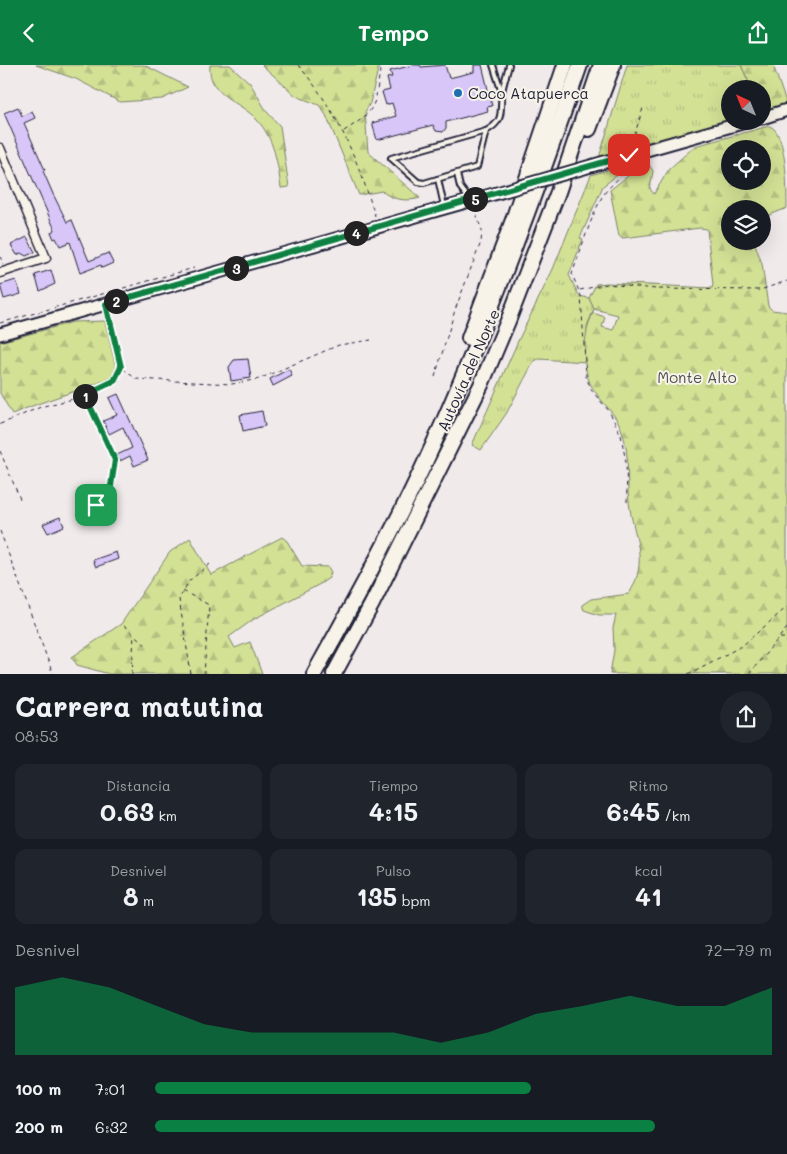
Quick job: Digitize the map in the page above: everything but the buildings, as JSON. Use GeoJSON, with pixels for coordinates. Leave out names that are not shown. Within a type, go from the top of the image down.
{"type":"FeatureCollection","features":[{"type":"Feature","properties":{"kind":"highway"},"geometry":{"type":"LineString","coordinates":[[399,512],[477,317],[565,65]]}},
{"type":"Feature","properties":{"kind":"highway","name":"Autovía del Norte"},"geometry":{"type":"LineString","coordinates":[[314,674],[442,427],[514,251],[580,65]]}},
{"type":"Feature","properties":{"kind":"highway","name":"Autovía del Norte"},"geometry":{"type":"LineString","coordinates":[[334,674],[390,568],[481,385],[558,192],[601,65]]}},
{"type":"Feature","properties":{"kind":"highway"},"geometry":{"type":"LineString","coordinates":[[558,192],[568,181],[613,65]]}},
{"type":"Feature","properties":{"kind":"main road"},"geometry":{"type":"LineString","coordinates":[[771,115],[787,111]]}},
{"type":"Feature","properties":{"kind":"main road"},"geometry":{"type":"LineString","coordinates":[[0,334],[721,129]]}},
{"type":"Feature","properties":{"kind":"street"},"geometry":{"type":"LineString","coordinates":[[0,147],[46,259],[0,273]]}},
{"type":"Feature","properties":{"kind":"lane"},"geometry":{"type":"LineString","coordinates":[[493,65],[502,93]]}},
{"type":"Feature","properties":{"kind":"lane"},"geometry":{"type":"LineString","coordinates":[[486,131],[477,167],[424,183],[418,182],[391,158],[486,131],[496,125],[500,119],[502,93],[510,65]]}},
{"type":"Feature","properties":{"kind":"lane"},"geometry":{"type":"LineString","coordinates":[[457,173],[460,187],[476,199]]}},
{"type":"Feature","properties":{"kind":"lane"},"geometry":{"type":"LineString","coordinates":[[438,179],[443,192],[444,207]]}},
{"type":"Feature","properties":{"kind":"path"},"geometry":{"type":"LineString","coordinates":[[298,65],[343,132],[365,185],[378,227]]}},
{"type":"Feature","properties":{"kind":"path"},"geometry":{"type":"LineString","coordinates":[[343,132],[371,113],[376,98],[381,65]]}},
{"type":"Feature","properties":{"kind":"path"},"geometry":{"type":"LineString","coordinates":[[627,501],[626,463],[621,435],[609,411],[592,391],[586,377],[580,291],[572,274],[600,201],[608,187],[624,173],[643,109]]}},
{"type":"Feature","properties":{"kind":"path"},"geometry":{"type":"LineString","coordinates":[[435,377],[455,310],[480,242],[481,224],[476,199]]}},
{"type":"Feature","properties":{"kind":"path"},"geometry":{"type":"LineString","coordinates":[[580,291],[607,284],[656,289],[760,290],[787,281]]}},
{"type":"Feature","properties":{"kind":"path"},"geometry":{"type":"LineString","coordinates":[[106,304],[121,367],[118,377],[119,383]]}},
{"type":"Feature","properties":{"kind":"path"},"geometry":{"type":"LineString","coordinates":[[121,367],[136,379],[232,384],[259,379],[339,345],[371,340]]}},
{"type":"Feature","properties":{"kind":"path"},"geometry":{"type":"LineString","coordinates":[[0,424],[45,406],[85,395],[106,386],[118,377]]}},
{"type":"Feature","properties":{"kind":"path"},"geometry":{"type":"LineString","coordinates":[[85,395],[115,460],[109,499],[96,505]]}},
{"type":"Feature","properties":{"kind":"path"},"geometry":{"type":"LineString","coordinates":[[0,451],[20,499]]}},
{"type":"Feature","properties":{"kind":"path"},"geometry":{"type":"LineString","coordinates":[[0,531],[53,674]]}},
{"type":"Feature","properties":{"kind":"path"},"geometry":{"type":"LineString","coordinates":[[191,674],[179,599],[182,590],[199,572],[210,565]]}},
{"type":"Feature","properties":{"kind":"path"},"geometry":{"type":"LineString","coordinates":[[182,590],[209,605],[204,674]]}},
{"type":"Feature","properties":{"kind":"path"},"geometry":{"type":"LineString","coordinates":[[688,674],[742,646],[787,607]]}},
{"type":"Feature","properties":{"kind":"path"},"geometry":{"type":"LineString","coordinates":[[124,626],[147,646]]}},
{"type":"Feature","properties":{"kind":"path"},"geometry":{"type":"LineString","coordinates":[[750,674],[787,628]]}},
{"type":"Feature","properties":{"kind":"path"},"geometry":{"type":"LineString","coordinates":[[132,674],[134,635]]}},
{"type":"Feature","properties":{"kind":"path"},"geometry":{"type":"LineString","coordinates":[[779,639],[787,638]]}},
{"type":"Feature","properties":{"kind":"green space"},"geometry":{"type":"Polygon","coordinates":[[[36,65],[144,65],[188,87],[162,99],[120,102],[76,79],[36,65]]]}},
{"type":"Feature","properties":{"kind":"green space"},"geometry":{"type":"Polygon","coordinates":[[[210,65],[230,65],[250,83],[267,112],[280,126],[289,187],[281,188],[274,152],[263,127],[250,113],[219,91],[214,84],[210,65]]]}},
{"type":"Feature","properties":{"kind":"green space"},"geometry":{"type":"Polygon","coordinates":[[[262,65],[379,65],[370,103],[365,112],[368,152],[420,198],[400,199],[382,191],[359,195],[326,115],[319,105],[296,96],[262,65]]]}},
{"type":"Feature","properties":{"kind":"green space"},"geometry":{"type":"Polygon","coordinates":[[[627,65],[741,65],[748,80],[721,80],[721,124],[599,158],[627,65]]]}},
{"type":"Feature","properties":{"kind":"green space"},"geometry":{"type":"Polygon","coordinates":[[[741,65],[773,65],[787,105],[771,109],[771,80],[748,80],[741,65]]]}},
{"type":"Feature","properties":{"kind":"green space","name":"Monte Alto"},"geometry":{"type":"Polygon","coordinates":[[[771,127],[775,130],[783,149],[787,208],[771,215],[771,200],[721,200],[721,250],[757,250],[762,264],[768,306],[772,310],[787,312],[787,674],[610,674],[614,650],[613,628],[616,615],[599,615],[584,610],[582,605],[591,599],[629,594],[635,581],[639,559],[629,502],[623,434],[618,421],[598,396],[590,382],[584,352],[587,331],[593,313],[605,317],[602,327],[613,330],[618,315],[594,309],[589,298],[596,284],[712,288],[713,285],[707,229],[700,228],[623,238],[619,236],[610,190],[628,176],[633,163],[646,160],[653,171],[650,189],[654,194],[669,169],[695,146],[754,130],[771,130],[771,127]]]}},
{"type":"Feature","properties":{"kind":"green space"},"geometry":{"type":"Polygon","coordinates":[[[622,166],[620,173],[603,186],[580,238],[583,239],[569,275],[579,296],[589,298],[594,309],[587,326],[586,362],[539,359],[534,361],[506,414],[481,450],[472,445],[518,341],[553,269],[591,175],[622,166]]]}},
{"type":"Feature","properties":{"kind":"green space"},"geometry":{"type":"Polygon","coordinates":[[[105,321],[116,368],[111,378],[12,414],[0,393],[0,342],[73,322],[105,321]]]}},
{"type":"Feature","properties":{"kind":"green space"},"geometry":{"type":"Polygon","coordinates":[[[282,537],[287,541],[302,566],[328,567],[331,572],[329,578],[320,584],[254,619],[229,637],[235,648],[250,642],[262,674],[109,674],[77,665],[72,657],[121,624],[170,552],[190,538],[211,575],[282,537]]]}},
{"type":"Feature","properties":{"kind":"place","name":"Coco Atapuerca"},"geometry":{"type":"Point","coordinates":[458,93]}},
{"type":"Feature","properties":{"kind":"route"},"geometry":{"type":"LineString","coordinates":[[96,505],[109,499],[115,460],[85,395],[114,381],[118,377],[121,367],[106,304],[629,155]]}}]}
